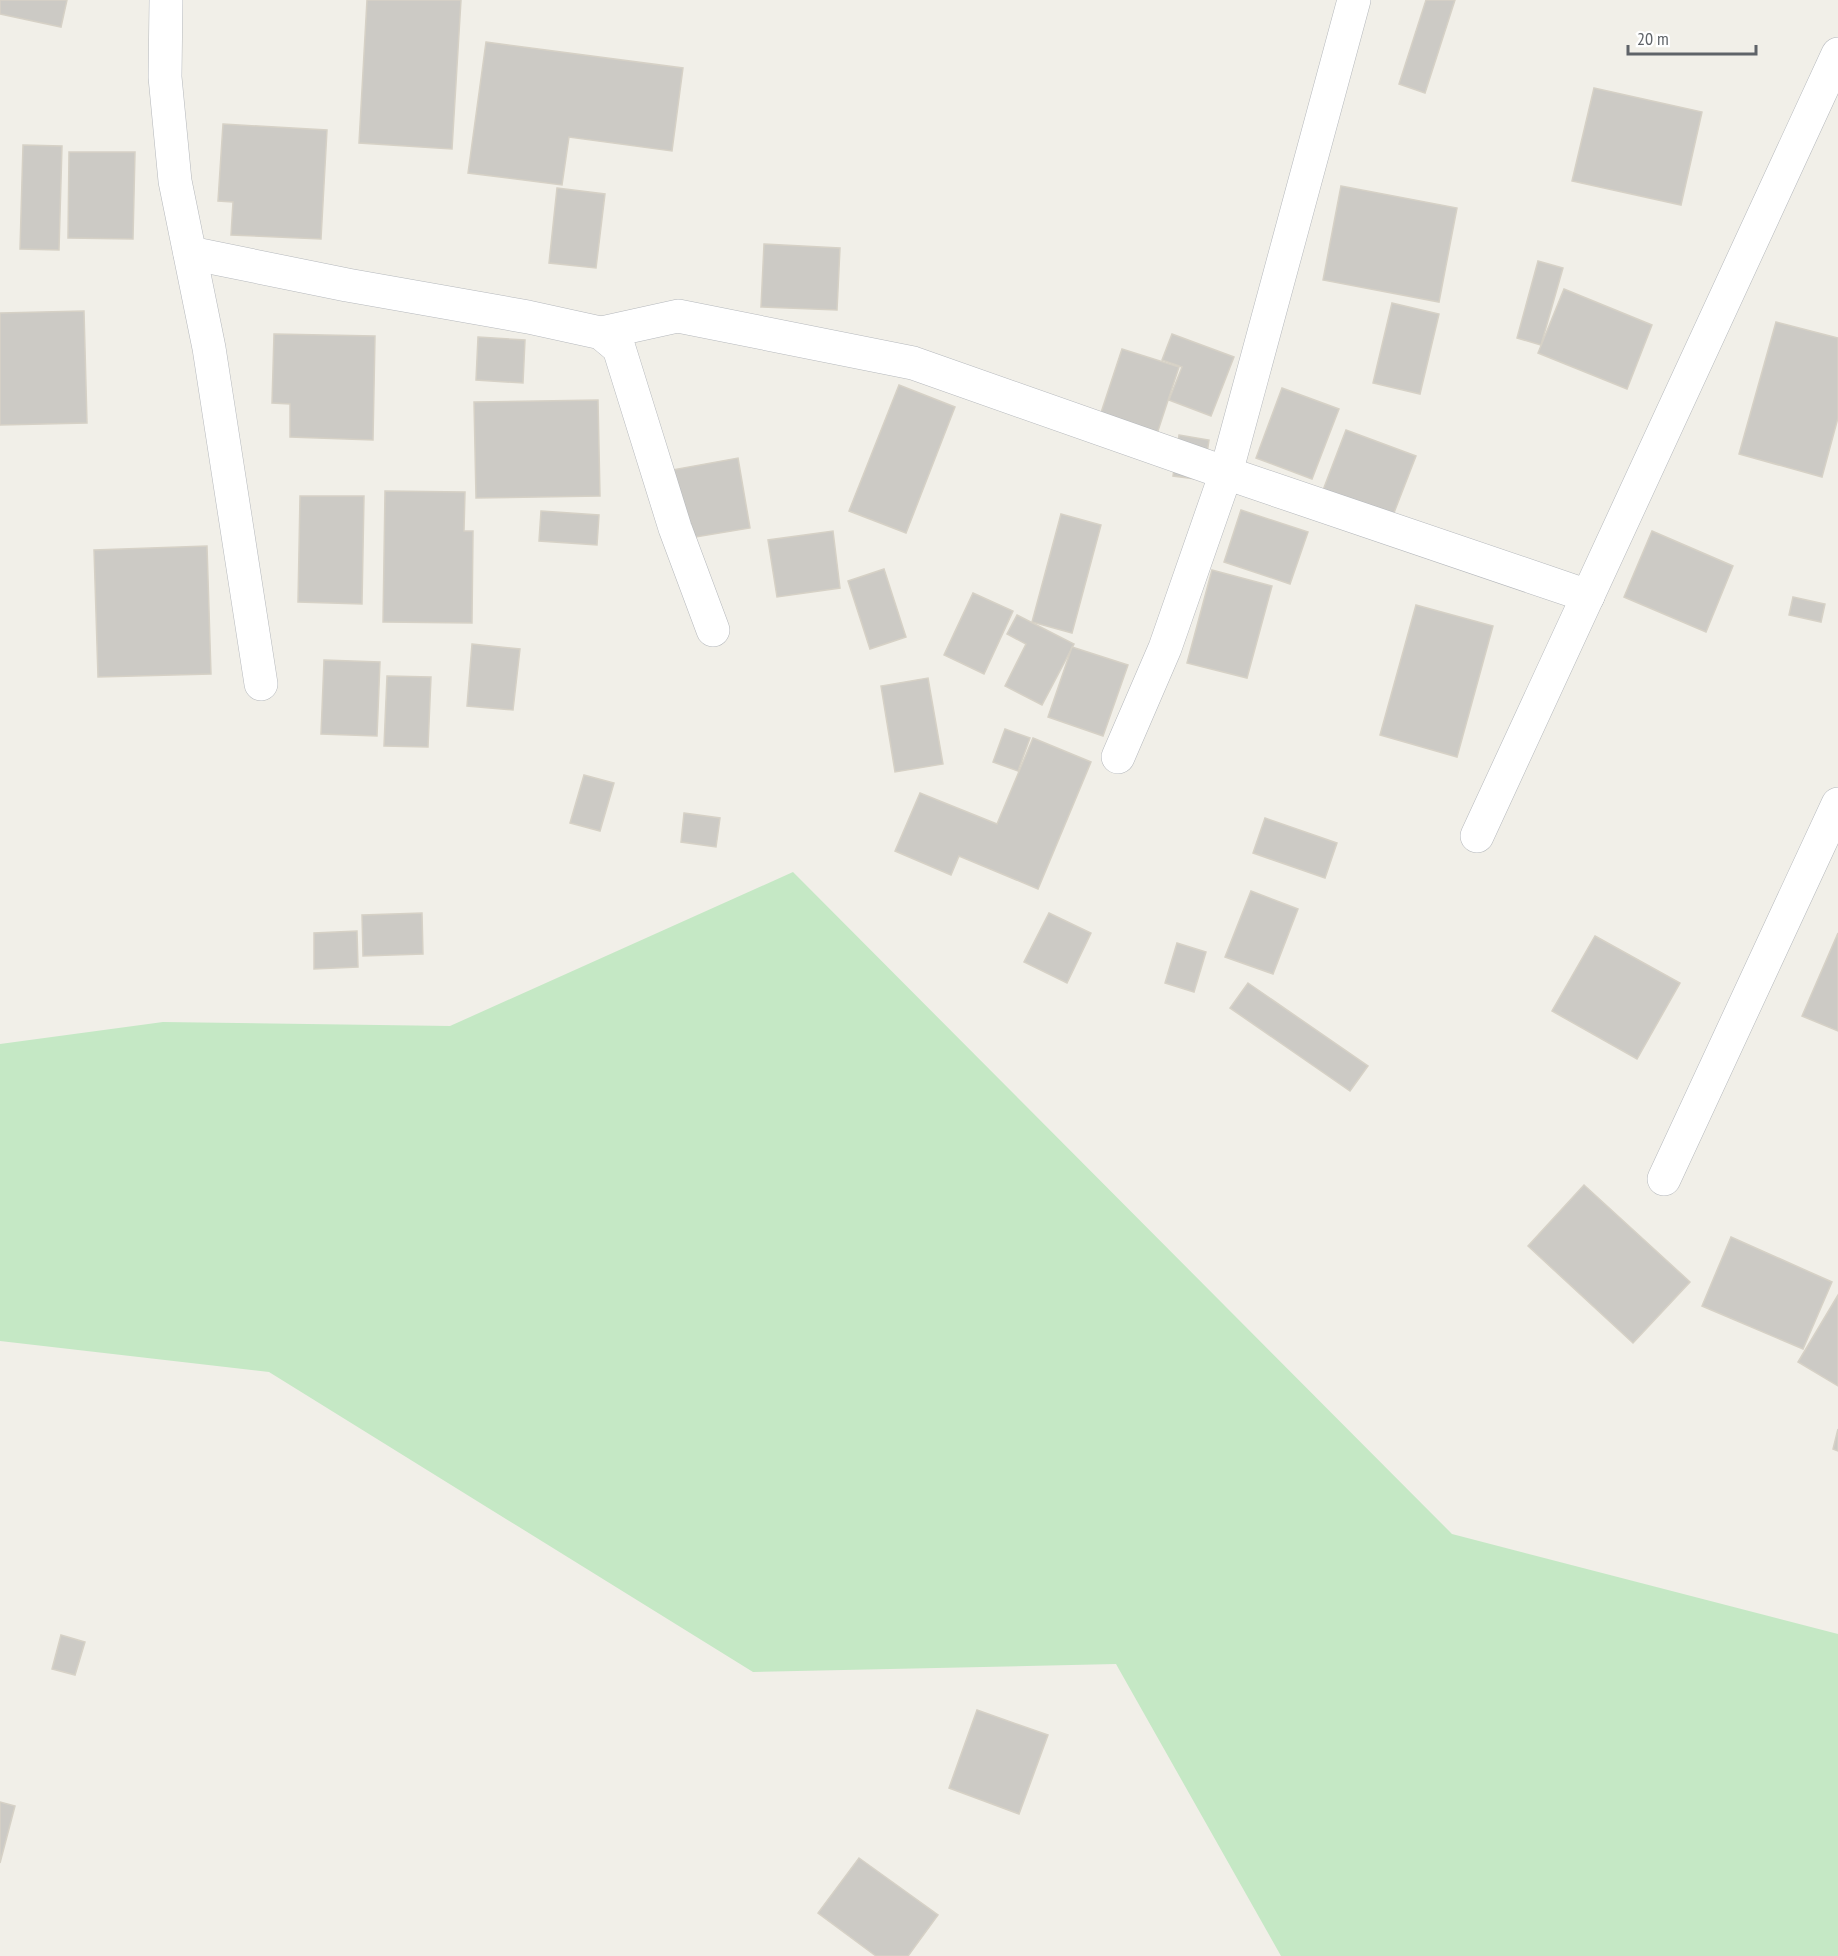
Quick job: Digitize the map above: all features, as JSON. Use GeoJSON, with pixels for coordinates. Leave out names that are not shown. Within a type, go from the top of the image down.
{"type":"FeatureCollection","features":[{"type":"Feature","properties":{"kind":"street"},"geometry":{"type":"LineString","coordinates":[[166,0],[165,77],[176,181],[209,348],[261,684]]}},
{"type":"Feature","properties":{"kind":"street"},"geometry":{"type":"LineString","coordinates":[[1118,758],[1165,648],[1226,473],[1354,0]]}},
{"type":"Feature","properties":{"kind":"street"},"geometry":{"type":"LineString","coordinates":[[1477,836],[1838,54]]}},
{"type":"Feature","properties":{"kind":"street"},"geometry":{"type":"LineString","coordinates":[[190,253],[601,333],[678,316],[913,363],[1226,473],[1588,596]]}},
{"type":"Feature","properties":{"kind":"street"},"geometry":{"type":"LineString","coordinates":[[601,333],[619,348],[675,528],[713,630]]}},
{"type":"Feature","properties":{"kind":"street"},"geometry":{"type":"LineString","coordinates":[[1664,1179],[1838,804]]}},
{"type":"Feature","properties":{"kind":"green space"},"geometry":{"type":"Polygon","coordinates":[[[793,872],[1452,1534],[1838,1634],[1838,1956],[1281,1956],[1116,1664],[753,1672],[269,1372],[0,1341],[0,1044],[163,1022],[450,1026],[793,872]]]}},
{"type":"Feature","properties":{"kind":"building"},"geometry":{"type":"Polygon","coordinates":[[[0,0],[67,0],[61,27],[0,14],[0,0]]]}},
{"type":"Feature","properties":{"kind":"building"},"geometry":{"type":"Polygon","coordinates":[[[367,0],[461,0],[452,149],[359,143],[367,0]]]}},
{"type":"Feature","properties":{"kind":"building"},"geometry":{"type":"Polygon","coordinates":[[[1426,0],[1455,0],[1425,93],[1399,84],[1426,0]]]}},
{"type":"Feature","properties":{"kind":"building"},"geometry":{"type":"Polygon","coordinates":[[[486,42],[683,68],[672,151],[569,137],[562,185],[468,173],[486,42]]]}},
{"type":"Feature","properties":{"kind":"building"},"geometry":{"type":"Polygon","coordinates":[[[1594,88],[1702,112],[1681,205],[1572,181],[1594,88]]]}},
{"type":"Feature","properties":{"kind":"building"},"geometry":{"type":"Polygon","coordinates":[[[223,124],[327,130],[321,239],[231,235],[233,202],[218,201],[223,124]]]}},
{"type":"Feature","properties":{"kind":"building"},"geometry":{"type":"Polygon","coordinates":[[[23,145],[62,146],[59,250],[20,249],[23,145]]]}},
{"type":"Feature","properties":{"kind":"building"},"geometry":{"type":"Polygon","coordinates":[[[69,152],[135,152],[133,239],[68,238],[69,152]]]}},
{"type":"Feature","properties":{"kind":"building"},"geometry":{"type":"Polygon","coordinates":[[[1341,186],[1457,208],[1439,302],[1323,280],[1341,186]]]}},
{"type":"Feature","properties":{"kind":"building"},"geometry":{"type":"Polygon","coordinates":[[[557,188],[605,194],[596,268],[549,263],[557,188]]]}},
{"type":"Feature","properties":{"kind":"building"},"geometry":{"type":"Polygon","coordinates":[[[764,244],[840,248],[837,310],[761,307],[764,244]]]}},
{"type":"Feature","properties":{"kind":"building"},"geometry":{"type":"Polygon","coordinates":[[[1538,261],[1563,268],[1541,345],[1517,338],[1538,261]]]}},
{"type":"Feature","properties":{"kind":"building"},"geometry":{"type":"Polygon","coordinates":[[[1564,289],[1652,325],[1627,389],[1538,353],[1564,289]]]}},
{"type":"Feature","properties":{"kind":"building"},"geometry":{"type":"Polygon","coordinates":[[[1392,303],[1439,314],[1420,394],[1373,383],[1392,303]]]}},
{"type":"Feature","properties":{"kind":"building"},"geometry":{"type":"Polygon","coordinates":[[[84,311],[87,423],[0,425],[0,313],[84,311]]]}},
{"type":"Feature","properties":{"kind":"building"},"geometry":{"type":"Polygon","coordinates":[[[1776,322],[1838,338],[1838,418],[1822,477],[1739,454],[1776,322]]]}},
{"type":"Feature","properties":{"kind":"building"},"geometry":{"type":"Polygon","coordinates":[[[274,334],[375,336],[373,440],[290,437],[290,404],[272,403],[274,334]]]}},
{"type":"Feature","properties":{"kind":"building"},"geometry":{"type":"Polygon","coordinates":[[[1172,334],[1234,357],[1211,416],[1169,400],[1182,367],[1162,360],[1172,334]]]}},
{"type":"Feature","properties":{"kind":"building"},"geometry":{"type":"Polygon","coordinates":[[[478,337],[525,340],[523,383],[476,380],[478,337]]]}},
{"type":"Feature","properties":{"kind":"building"},"geometry":{"type":"Polygon","coordinates":[[[1122,349],[1179,367],[1149,458],[1092,440],[1122,349]]]}},
{"type":"Feature","properties":{"kind":"building"},"geometry":{"type":"Polygon","coordinates":[[[899,385],[955,407],[906,533],[849,511],[899,385]]]}},
{"type":"Feature","properties":{"kind":"building"},"geometry":{"type":"Polygon","coordinates":[[[1282,388],[1339,409],[1312,479],[1256,458],[1282,388]]]}},
{"type":"Feature","properties":{"kind":"building"},"geometry":{"type":"Polygon","coordinates":[[[598,400],[600,496],[476,498],[474,402],[598,400]]]}},
{"type":"Feature","properties":{"kind":"building"},"geometry":{"type":"Polygon","coordinates":[[[1346,430],[1416,456],[1390,523],[1320,498],[1346,430]]]}},
{"type":"Feature","properties":{"kind":"building"},"geometry":{"type":"Polygon","coordinates":[[[1179,435],[1209,440],[1203,480],[1173,476],[1179,435]]]}},
{"type":"Feature","properties":{"kind":"building"},"geometry":{"type":"Polygon","coordinates":[[[738,458],[750,528],[684,539],[672,470],[738,458]]]}},
{"type":"Feature","properties":{"kind":"building"},"geometry":{"type":"Polygon","coordinates":[[[385,491],[465,492],[464,531],[473,531],[472,623],[383,622],[385,491]]]}},
{"type":"Feature","properties":{"kind":"building"},"geometry":{"type":"Polygon","coordinates":[[[300,496],[364,496],[362,604],[298,602],[300,496]]]}},
{"type":"Feature","properties":{"kind":"building"},"geometry":{"type":"Polygon","coordinates":[[[1241,510],[1308,532],[1290,584],[1224,562],[1241,510]]]}},
{"type":"Feature","properties":{"kind":"building"},"geometry":{"type":"Polygon","coordinates":[[[541,511],[599,515],[597,545],[539,541],[541,511]]]}},
{"type":"Feature","properties":{"kind":"building"},"geometry":{"type":"Polygon","coordinates":[[[1061,514],[1101,525],[1072,633],[1032,622],[1061,514]]]}},
{"type":"Feature","properties":{"kind":"building"},"geometry":{"type":"Polygon","coordinates":[[[833,531],[840,588],[777,597],[768,540],[833,531]]]}},
{"type":"Feature","properties":{"kind":"building"},"geometry":{"type":"Polygon","coordinates":[[[1652,531],[1733,566],[1706,632],[1624,597],[1652,531]]]}},
{"type":"Feature","properties":{"kind":"building"},"geometry":{"type":"Polygon","coordinates":[[[207,546],[211,674],[98,677],[94,550],[207,546]]]}},
{"type":"Feature","properties":{"kind":"building"},"geometry":{"type":"Polygon","coordinates":[[[884,569],[906,637],[870,649],[848,581],[884,569]]]}},
{"type":"Feature","properties":{"kind":"building"},"geometry":{"type":"Polygon","coordinates":[[[1212,570],[1272,586],[1247,678],[1187,663],[1212,570]]]}},
{"type":"Feature","properties":{"kind":"building"},"geometry":{"type":"Polygon","coordinates":[[[973,593],[1013,611],[984,674],[944,655],[973,593]]]}},
{"type":"Feature","properties":{"kind":"building"},"geometry":{"type":"Polygon","coordinates":[[[1793,597],[1825,604],[1821,622],[1789,615],[1793,597]]]}},
{"type":"Feature","properties":{"kind":"building"},"geometry":{"type":"Polygon","coordinates":[[[1416,605],[1493,626],[1457,757],[1380,735],[1416,605]]]}},
{"type":"Feature","properties":{"kind":"building"},"geometry":{"type":"Polygon","coordinates":[[[1017,615],[1074,644],[1042,705],[1005,686],[1026,644],[1007,634],[1017,615]]]}},
{"type":"Feature","properties":{"kind":"building"},"geometry":{"type":"Polygon","coordinates":[[[472,644],[520,649],[513,710],[467,706],[472,644]]]}},
{"type":"Feature","properties":{"kind":"building"},"geometry":{"type":"Polygon","coordinates":[[[1072,647],[1128,665],[1103,736],[1048,717],[1072,647]]]}},
{"type":"Feature","properties":{"kind":"building"},"geometry":{"type":"Polygon","coordinates":[[[324,660],[380,662],[377,736],[321,734],[324,660]]]}},
{"type":"Feature","properties":{"kind":"building"},"geometry":{"type":"Polygon","coordinates":[[[387,676],[431,677],[428,747],[384,746],[387,676]]]}},
{"type":"Feature","properties":{"kind":"building"},"geometry":{"type":"Polygon","coordinates":[[[928,678],[943,764],[895,772],[881,686],[928,678]]]}},
{"type":"Feature","properties":{"kind":"building"},"geometry":{"type":"Polygon","coordinates":[[[1005,729],[1030,738],[1018,771],[993,762],[1005,729]]]}},
{"type":"Feature","properties":{"kind":"building"},"geometry":{"type":"Polygon","coordinates":[[[1033,738],[1091,762],[1038,889],[959,856],[951,875],[895,851],[920,793],[997,824],[1033,738]]]}},
{"type":"Feature","properties":{"kind":"building"},"geometry":{"type":"Polygon","coordinates":[[[584,775],[614,783],[600,831],[570,823],[584,775]]]}},
{"type":"Feature","properties":{"kind":"building"},"geometry":{"type":"Polygon","coordinates":[[[684,813],[720,818],[716,847],[681,842],[684,813]]]}},
{"type":"Feature","properties":{"kind":"building"},"geometry":{"type":"Polygon","coordinates":[[[1265,818],[1337,843],[1325,878],[1253,853],[1265,818]]]}},
{"type":"Feature","properties":{"kind":"building"},"geometry":{"type":"Polygon","coordinates":[[[1251,891],[1298,909],[1273,974],[1225,957],[1251,891]]]}},
{"type":"Feature","properties":{"kind":"building"},"geometry":{"type":"Polygon","coordinates":[[[422,913],[423,954],[363,956],[362,915],[422,913]]]}},
{"type":"Feature","properties":{"kind":"building"},"geometry":{"type":"Polygon","coordinates":[[[1049,913],[1091,933],[1067,983],[1024,962],[1049,913]]]}},
{"type":"Feature","properties":{"kind":"building"},"geometry":{"type":"Polygon","coordinates":[[[357,931],[358,967],[314,969],[314,933],[357,931]]]}},
{"type":"Feature","properties":{"kind":"building"},"geometry":{"type":"Polygon","coordinates":[[[1838,933],[1838,1031],[1802,1016],[1838,933]]]}},
{"type":"Feature","properties":{"kind":"building"},"geometry":{"type":"Polygon","coordinates":[[[1595,936],[1680,983],[1637,1059],[1552,1011],[1595,936]]]}},
{"type":"Feature","properties":{"kind":"building"},"geometry":{"type":"Polygon","coordinates":[[[1177,943],[1206,952],[1194,992],[1165,983],[1177,943]]]}},
{"type":"Feature","properties":{"kind":"building"},"geometry":{"type":"Polygon","coordinates":[[[1248,983],[1368,1066],[1350,1091],[1230,1008],[1248,983]]]}},
{"type":"Feature","properties":{"kind":"building"},"geometry":{"type":"Polygon","coordinates":[[[1584,1185],[1690,1282],[1633,1343],[1528,1246],[1584,1185]]]}},
{"type":"Feature","properties":{"kind":"building"},"geometry":{"type":"Polygon","coordinates":[[[1731,1237],[1832,1282],[1803,1349],[1702,1306],[1731,1237]]]}},
{"type":"Feature","properties":{"kind":"building"},"geometry":{"type":"Polygon","coordinates":[[[1838,1295],[1838,1386],[1798,1362],[1838,1295]]]}},
{"type":"Feature","properties":{"kind":"building"},"geometry":{"type":"Polygon","coordinates":[[[1838,1429],[1838,1451],[1833,1449],[1838,1429]]]}},
{"type":"Feature","properties":{"kind":"building"},"geometry":{"type":"Polygon","coordinates":[[[61,1635],[85,1642],[75,1675],[52,1669],[61,1635]]]}},
{"type":"Feature","properties":{"kind":"building"},"geometry":{"type":"Polygon","coordinates":[[[977,1710],[1048,1735],[1019,1814],[949,1788],[977,1710]]]}},
{"type":"Feature","properties":{"kind":"building"},"geometry":{"type":"Polygon","coordinates":[[[0,1802],[15,1806],[0,1863],[0,1802]]]}},
{"type":"Feature","properties":{"kind":"building"},"geometry":{"type":"Polygon","coordinates":[[[859,1858],[938,1915],[908,1956],[876,1956],[818,1913],[859,1858]]]}}]}
